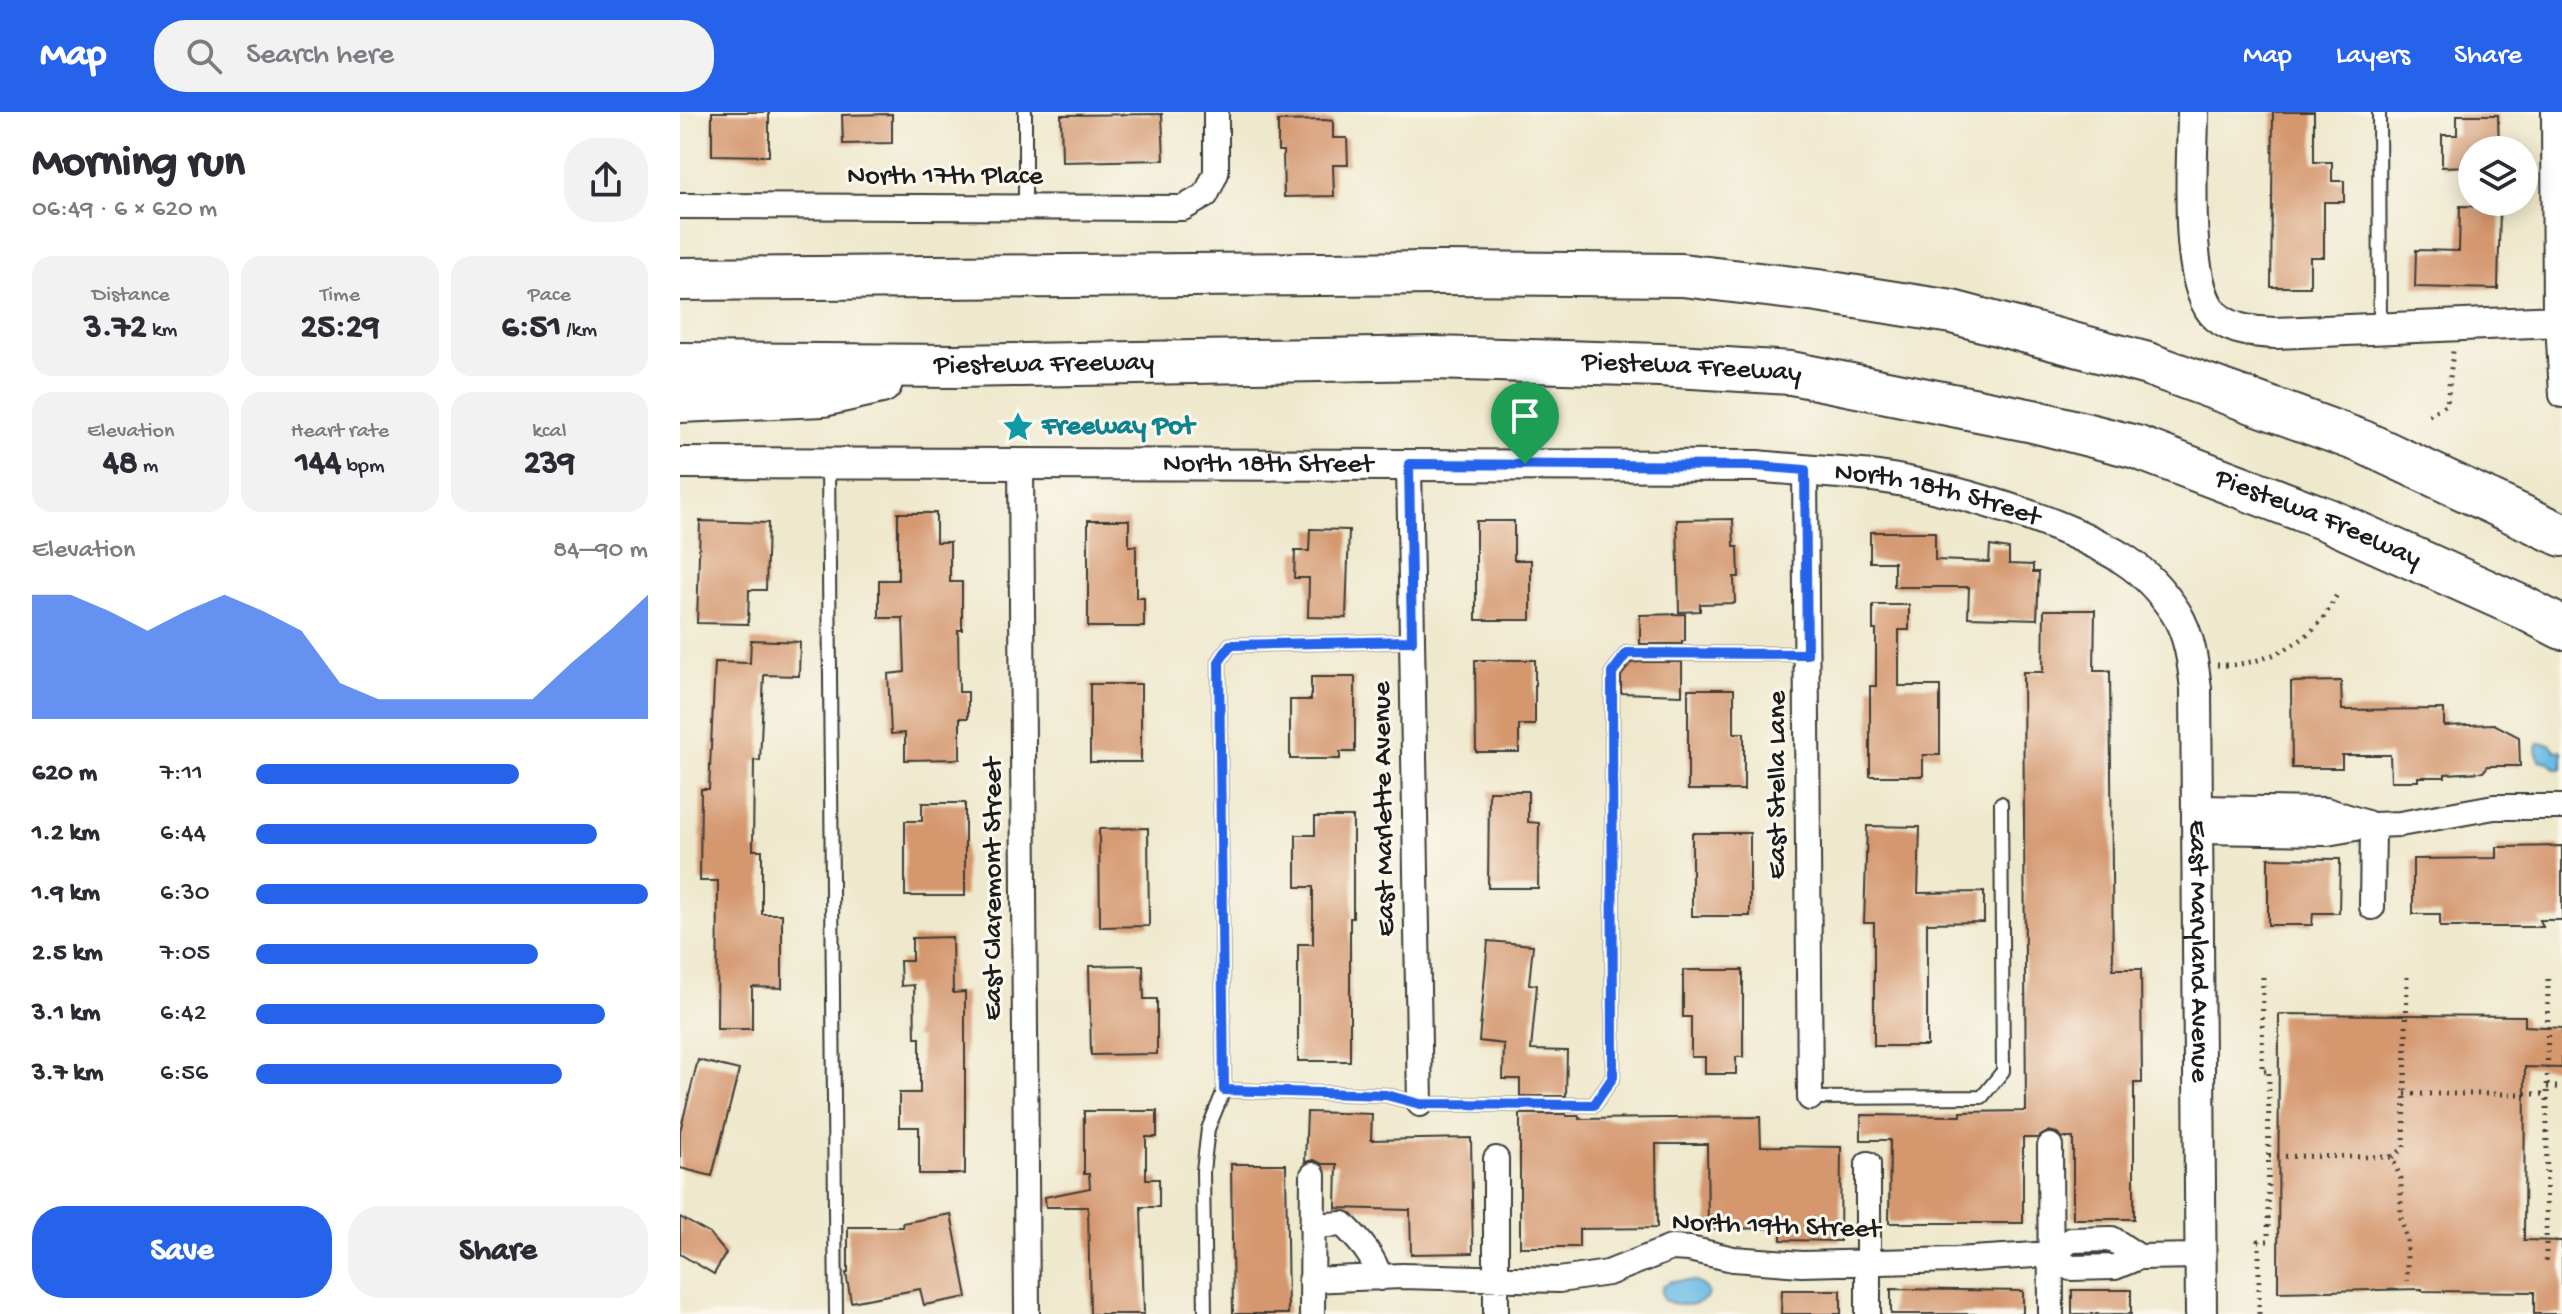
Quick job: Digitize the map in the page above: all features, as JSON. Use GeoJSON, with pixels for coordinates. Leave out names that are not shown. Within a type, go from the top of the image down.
{"type":"FeatureCollection","features":[{"type":"Feature","properties":{"kind":"highway"},"geometry":{"type":"LineString","coordinates":[[680,250],[813,260],[936,278]]}},
{"type":"Feature","properties":{"kind":"highway"},"geometry":{"type":"LineString","coordinates":[[680,279],[1440,273],[1682,275],[1818,291],[1952,312],[2148,364],[2363,442],[2562,535]]}},
{"type":"Feature","properties":{"kind":"highway","name":"Piestewa Freeway"},"geometry":{"type":"LineString","coordinates":[[680,364],[956,366],[1434,358],[1660,365],[1791,373],[2033,421],[2136,447],[2328,520],[2562,628]]}},
{"type":"Feature","properties":{"kind":"highway"},"geometry":{"type":"LineString","coordinates":[[680,401],[823,395],[956,366]]}},
{"type":"Feature","properties":{"kind":"street","name":"North 17th Place"},"geometry":{"type":"LineString","coordinates":[[680,206],[1183,208],[1206,195],[1216,173],[1216,112]]}},
{"type":"Feature","properties":{"kind":"street"},"geometry":{"type":"LineString","coordinates":[[2193,112],[2194,262],[2201,292],[2216,317],[2247,331],[2261,332],[2558,321]]}},
{"type":"Feature","properties":{"kind":"street"},"geometry":{"type":"LineString","coordinates":[[2557,112],[2558,321],[2562,395]]}},
{"type":"Feature","properties":{"kind":"street","name":"North 18th Street"},"geometry":{"type":"LineString","coordinates":[[680,463],[1757,466],[1805,470],[1913,483],[2058,527],[2128,562],[2162,594]]}},
{"type":"Feature","properties":{"kind":"street","name":"East Claremont Street"},"geometry":{"type":"LineString","coordinates":[[1021,463],[1027,1314]]}},
{"type":"Feature","properties":{"kind":"street","name":"East Marlette Avenue"},"geometry":{"type":"LineString","coordinates":[[1409,464],[1420,1104]]}},
{"type":"Feature","properties":{"kind":"street","name":"East Stella Lane"},"geometry":{"type":"LineString","coordinates":[[1805,470],[1810,1098]]}},
{"type":"Feature","properties":{"kind":"street","name":"East Maryland Avenue"},"geometry":{"type":"LineString","coordinates":[[2162,594],[2187,638],[2196,689],[2201,1314]]}},
{"type":"Feature","properties":{"kind":"street"},"geometry":{"type":"LineString","coordinates":[[2198,820],[2373,825],[2400,824],[2494,807],[2562,807]]}},
{"type":"Feature","properties":{"kind":"street"},"geometry":{"type":"LineString","coordinates":[[2372,907],[2373,825]]}},
{"type":"Feature","properties":{"kind":"street"},"geometry":{"type":"LineString","coordinates":[[2050,1146],[2051,1314]]}},
{"type":"Feature","properties":{"kind":"street"},"geometry":{"type":"LineString","coordinates":[[1496,1159],[1496,1314]]}},
{"type":"Feature","properties":{"kind":"street"},"geometry":{"type":"LineString","coordinates":[[1868,1164],[1868,1314]]}},
{"type":"Feature","properties":{"kind":"street"},"geometry":{"type":"LineString","coordinates":[[1312,1314],[1313,1175]]}},
{"type":"Feature","properties":{"kind":"street"},"geometry":{"type":"LineString","coordinates":[[1312,1226],[1343,1224],[1362,1242],[1375,1262],[1380,1278]]}},
{"type":"Feature","properties":{"kind":"street","name":"North 19th Street"},"geometry":{"type":"LineString","coordinates":[[1311,1280],[1559,1280],[1608,1273],[1671,1248],[1733,1259],[1788,1263],[2052,1254],[2070,1268],[2115,1267],[2139,1257],[2201,1256]]}},
{"type":"Feature","properties":{"kind":"lane"},"geometry":{"type":"LineString","coordinates":[[1025,112],[1025,207]]}},
{"type":"Feature","properties":{"kind":"lane"},"geometry":{"type":"LineString","coordinates":[[2379,112],[2380,328]]}},
{"type":"Feature","properties":{"kind":"lane"},"geometry":{"type":"LineString","coordinates":[[828,463],[836,1314]]}},
{"type":"Feature","properties":{"kind":"lane"},"geometry":{"type":"LineString","coordinates":[[1205,1314],[1203,1171],[1208,1129],[1224,1090],[1219,662],[1230,645],[1412,641]]}},
{"type":"Feature","properties":{"kind":"lane"},"geometry":{"type":"LineString","coordinates":[[1224,1090],[1386,1095],[1420,1104],[1594,1105],[1613,1077],[1612,673],[1627,653],[1807,654]]}},
{"type":"Feature","properties":{"kind":"lane"},"geometry":{"type":"LineString","coordinates":[[1810,1098],[1982,1097],[2003,1071],[2001,803]]}},
{"type":"Feature","properties":{"kind":"path"},"geometry":{"type":"LineString","coordinates":[[2429,415],[2447,404],[2453,354],[2452,324]]}},
{"type":"Feature","properties":{"kind":"path"},"geometry":{"type":"LineString","coordinates":[[2192,662],[2227,665],[2258,660],[2299,642],[2320,622],[2337,595]]}},
{"type":"Feature","properties":{"kind":"path"},"geometry":{"type":"LineString","coordinates":[[2259,1314],[2259,1241],[2268,1241],[2269,1070],[2262,1071],[2263,977]]}},
{"type":"Feature","properties":{"kind":"path"},"geometry":{"type":"LineString","coordinates":[[2268,1156],[2392,1157],[2404,1148],[2407,977]]}},
{"type":"Feature","properties":{"kind":"path"},"geometry":{"type":"LineString","coordinates":[[2546,1261],[2548,977]]}},
{"type":"Feature","properties":{"kind":"path"},"geometry":{"type":"LineString","coordinates":[[2405,1094],[2562,1087]]}},
{"type":"Feature","properties":{"kind":"path"},"geometry":{"type":"LineString","coordinates":[[2392,1157],[2401,1179],[2401,1219],[2407,1240],[2407,1281]]}},
{"type":"Feature","properties":{"kind":"water"},"geometry":{"type":"Polygon","coordinates":[[[2539,743],[2550,744],[2556,751],[2562,751],[2562,769],[2539,760],[2536,750],[2539,743]]]}},
{"type":"Feature","properties":{"kind":"water"},"geometry":{"type":"Polygon","coordinates":[[[1672,1281],[1698,1283],[1709,1294],[1695,1304],[1682,1305],[1664,1300],[1661,1292],[1663,1286],[1672,1281]]]}},
{"type":"Feature","properties":{"kind":"building"},"geometry":{"type":"Polygon","coordinates":[[[712,112],[769,112],[769,156],[712,155],[712,112]]]}},
{"type":"Feature","properties":{"kind":"building"},"geometry":{"type":"Polygon","coordinates":[[[2273,112],[2314,112],[2314,162],[2332,162],[2332,181],[2344,181],[2344,202],[2324,202],[2324,257],[2310,257],[2310,287],[2271,287],[2273,112]]]}},
{"type":"Feature","properties":{"kind":"building"},"geometry":{"type":"Polygon","coordinates":[[[892,114],[892,143],[843,144],[842,115],[892,114]]]}},
{"type":"Feature","properties":{"kind":"building"},"geometry":{"type":"Polygon","coordinates":[[[1162,114],[1164,160],[1062,162],[1061,115],[1162,114]]]}},
{"type":"Feature","properties":{"kind":"building"},"geometry":{"type":"Polygon","coordinates":[[[2457,115],[2498,115],[2499,136],[2458,136],[2458,166],[2442,167],[2442,135],[2457,135],[2457,115]]]}},
{"type":"Feature","properties":{"kind":"building"},"geometry":{"type":"Polygon","coordinates":[[[1278,121],[1333,121],[1333,138],[1347,138],[1348,165],[1333,165],[1334,196],[1284,197],[1283,151],[1278,151],[1278,121]]]}},
{"type":"Feature","properties":{"kind":"building"},"geometry":{"type":"Polygon","coordinates":[[[2460,216],[2500,216],[2498,289],[2415,287],[2416,250],[2459,251],[2460,216]]]}},
{"type":"Feature","properties":{"kind":"building"},"geometry":{"type":"Polygon","coordinates":[[[898,513],[936,513],[936,542],[950,542],[950,582],[962,582],[962,630],[958,630],[959,692],[968,692],[968,718],[960,718],[960,759],[905,760],[905,733],[891,734],[888,674],[905,672],[903,618],[879,618],[879,580],[898,580],[898,513]]]}},
{"type":"Feature","properties":{"kind":"building"},"geometry":{"type":"Polygon","coordinates":[[[1733,519],[1739,577],[1734,577],[1735,603],[1700,604],[1700,611],[1679,612],[1677,520],[1733,519]]]}},
{"type":"Feature","properties":{"kind":"building"},"geometry":{"type":"Polygon","coordinates":[[[1088,520],[1129,520],[1129,546],[1136,546],[1136,598],[1144,598],[1144,627],[1088,627],[1088,520]]]}},
{"type":"Feature","properties":{"kind":"building"},"geometry":{"type":"Polygon","coordinates":[[[700,521],[768,523],[766,590],[749,590],[748,624],[697,623],[700,521]]]}},
{"type":"Feature","properties":{"kind":"building"},"geometry":{"type":"Polygon","coordinates":[[[1476,521],[1514,521],[1514,560],[1531,560],[1531,620],[1476,620],[1476,521]]]}},
{"type":"Feature","properties":{"kind":"building"},"geometry":{"type":"Polygon","coordinates":[[[1310,529],[1349,530],[1346,618],[1308,617],[1309,578],[1294,578],[1295,551],[1309,551],[1310,529]]]}},
{"type":"Feature","properties":{"kind":"building"},"geometry":{"type":"Polygon","coordinates":[[[1870,532],[1935,532],[1935,560],[1989,562],[1990,546],[2009,549],[2009,564],[2033,565],[2033,572],[2039,572],[2037,619],[1968,617],[1969,587],[1894,587],[1894,562],[1870,562],[1870,532]]]}},
{"type":"Feature","properties":{"kind":"building"},"geometry":{"type":"Polygon","coordinates":[[[1873,605],[1909,605],[1909,630],[1899,630],[1899,686],[1940,686],[1940,755],[1923,755],[1923,776],[1870,776],[1870,686],[1876,686],[1873,605]]]}},
{"type":"Feature","properties":{"kind":"building"},"geometry":{"type":"Polygon","coordinates":[[[2044,610],[2095,610],[2094,671],[2110,671],[2113,969],[2141,969],[2142,1083],[2134,1083],[2134,1219],[2073,1219],[2073,1138],[2063,1138],[2049,1131],[2037,1138],[2023,1138],[2023,1223],[1889,1223],[1890,1140],[1861,1140],[1861,1115],[1961,1116],[1961,1112],[2026,1111],[2023,672],[2043,672],[2044,610]]]}},
{"type":"Feature","properties":{"kind":"building"},"geometry":{"type":"Polygon","coordinates":[[[1685,614],[1685,641],[1682,644],[1640,644],[1640,615],[1685,614]]]}},
{"type":"Feature","properties":{"kind":"building"},"geometry":{"type":"Polygon","coordinates":[[[751,640],[800,642],[799,676],[764,675],[760,761],[754,760],[753,850],[762,850],[762,914],[782,914],[782,988],[752,987],[752,1029],[717,1029],[718,881],[700,881],[701,789],[709,789],[715,662],[750,663],[751,640]]]}},
{"type":"Feature","properties":{"kind":"building"},"geometry":{"type":"Polygon","coordinates":[[[1475,660],[1535,660],[1535,725],[1519,725],[1519,752],[1476,752],[1475,660]]]}},
{"type":"Feature","properties":{"kind":"building"},"geometry":{"type":"Polygon","coordinates":[[[1682,662],[1682,695],[1621,693],[1621,676],[1631,663],[1682,662]]]}},
{"type":"Feature","properties":{"kind":"building"},"geometry":{"type":"Polygon","coordinates":[[[1311,677],[1355,677],[1355,752],[1340,752],[1340,759],[1290,759],[1290,700],[1311,700],[1311,677]]]}},
{"type":"Feature","properties":{"kind":"building"},"geometry":{"type":"Polygon","coordinates":[[[2341,681],[2342,710],[2444,709],[2444,726],[2494,724],[2519,737],[2520,766],[2488,766],[2483,772],[2418,777],[2418,781],[2391,781],[2390,755],[2342,755],[2342,768],[2292,768],[2291,682],[2341,681]]]}},
{"type":"Feature","properties":{"kind":"building"},"geometry":{"type":"Polygon","coordinates":[[[1090,684],[1141,684],[1141,762],[1090,762],[1090,684]]]}},
{"type":"Feature","properties":{"kind":"building"},"geometry":{"type":"Polygon","coordinates":[[[1688,689],[1734,689],[1734,733],[1744,733],[1744,790],[1688,790],[1688,689]]]}},
{"type":"Feature","properties":{"kind":"building"},"geometry":{"type":"Polygon","coordinates":[[[1489,791],[1528,791],[1528,822],[1539,823],[1538,888],[1488,888],[1489,791]]]}},
{"type":"Feature","properties":{"kind":"building"},"geometry":{"type":"Polygon","coordinates":[[[922,803],[965,803],[965,896],[905,896],[905,821],[922,821],[922,803]]]}},
{"type":"Feature","properties":{"kind":"building"},"geometry":{"type":"Polygon","coordinates":[[[1315,817],[1353,817],[1350,1061],[1298,1061],[1298,944],[1313,944],[1313,887],[1296,887],[1296,835],[1315,835],[1315,817]]]}},
{"type":"Feature","properties":{"kind":"building"},"geometry":{"type":"Polygon","coordinates":[[[1867,826],[1920,827],[1918,893],[1984,892],[1984,922],[1927,923],[1927,1046],[1874,1046],[1874,923],[1864,923],[1867,826]]]}},
{"type":"Feature","properties":{"kind":"building"},"geometry":{"type":"Polygon","coordinates":[[[1148,828],[1149,926],[1100,927],[1099,829],[1148,828]]]}},
{"type":"Feature","properties":{"kind":"building"},"geometry":{"type":"Polygon","coordinates":[[[1692,833],[1750,833],[1750,916],[1692,916],[1692,833]]]}},
{"type":"Feature","properties":{"kind":"building"},"geometry":{"type":"Polygon","coordinates":[[[2562,846],[2562,920],[2540,920],[2543,927],[2440,927],[2440,914],[2413,914],[2413,859],[2497,858],[2497,847],[2562,846]]]}},
{"type":"Feature","properties":{"kind":"building"},"geometry":{"type":"Polygon","coordinates":[[[2268,858],[2340,859],[2339,913],[2313,913],[2312,925],[2268,925],[2268,858]]]}},
{"type":"Feature","properties":{"kind":"building"},"geometry":{"type":"Polygon","coordinates":[[[952,937],[953,993],[965,992],[965,1174],[919,1174],[919,1127],[899,1127],[899,1093],[920,1093],[920,1038],[915,1038],[914,985],[901,986],[900,961],[912,961],[912,938],[952,937]]]}},
{"type":"Feature","properties":{"kind":"building"},"geometry":{"type":"Polygon","coordinates":[[[1488,941],[1533,945],[1529,984],[1537,985],[1531,1050],[1567,1051],[1566,1096],[1520,1096],[1520,1079],[1503,1079],[1504,1044],[1479,1041],[1488,941]]]}},
{"type":"Feature","properties":{"kind":"building"},"geometry":{"type":"Polygon","coordinates":[[[1143,965],[1144,999],[1157,999],[1157,1054],[1091,1055],[1089,966],[1143,965]]]}},
{"type":"Feature","properties":{"kind":"building"},"geometry":{"type":"Polygon","coordinates":[[[1683,970],[1743,970],[1743,1057],[1736,1057],[1736,1074],[1705,1074],[1705,1057],[1691,1057],[1691,1017],[1683,1017],[1683,970]]]}},
{"type":"Feature","properties":{"kind":"building"},"geometry":{"type":"Polygon","coordinates":[[[2279,1014],[2525,1016],[2525,1026],[2562,1028],[2562,1068],[2525,1067],[2524,1240],[2562,1241],[2562,1314],[2534,1314],[2534,1292],[2422,1289],[2278,1292],[2279,1014]]]}},
{"type":"Feature","properties":{"kind":"building"},"geometry":{"type":"Polygon","coordinates":[[[698,1060],[739,1070],[712,1176],[680,1168],[680,1131],[698,1060]]]}},
{"type":"Feature","properties":{"kind":"building"},"geometry":{"type":"Polygon","coordinates":[[[1084,1111],[1157,1111],[1157,1137],[1146,1137],[1146,1179],[1159,1179],[1159,1207],[1141,1207],[1144,1314],[1090,1314],[1088,1207],[1046,1207],[1045,1197],[1090,1188],[1089,1174],[1084,1174],[1084,1111]]]}},
{"type":"Feature","properties":{"kind":"building"},"geometry":{"type":"Polygon","coordinates":[[[1307,1112],[1372,1114],[1371,1140],[1471,1138],[1473,1253],[1411,1254],[1410,1210],[1336,1208],[1337,1164],[1322,1164],[1314,1160],[1305,1162],[1307,1112]]]}},
{"type":"Feature","properties":{"kind":"building"},"geometry":{"type":"Polygon","coordinates":[[[1520,1114],[1566,1114],[1579,1116],[1579,1119],[1760,1117],[1761,1146],[1841,1147],[1840,1241],[1781,1240],[1781,1228],[1708,1229],[1707,1144],[1656,1144],[1657,1228],[1579,1229],[1579,1247],[1520,1247],[1520,1114]]]}},
{"type":"Feature","properties":{"kind":"building"},"geometry":{"type":"Polygon","coordinates":[[[1231,1164],[1286,1164],[1288,1314],[1233,1314],[1231,1164]]]}},
{"type":"Feature","properties":{"kind":"building"},"geometry":{"type":"Polygon","coordinates":[[[951,1214],[967,1297],[924,1305],[920,1289],[851,1302],[846,1273],[848,1227],[903,1227],[902,1223],[951,1214]]]}},
{"type":"Feature","properties":{"kind":"building"},"geometry":{"type":"Polygon","coordinates":[[[680,1217],[710,1234],[726,1253],[714,1274],[680,1254],[680,1217]]]}},
{"type":"Feature","properties":{"kind":"building"},"geometry":{"type":"Polygon","coordinates":[[[1891,1289],[2023,1291],[2023,1314],[1891,1314],[1891,1289]]]}},
{"type":"Feature","properties":{"kind":"building"},"geometry":{"type":"Polygon","coordinates":[[[1782,1290],[1841,1290],[1841,1314],[1781,1314],[1782,1290]]]}},
{"type":"Feature","properties":{"kind":"building"},"geometry":{"type":"Polygon","coordinates":[[[2072,1290],[2131,1290],[2131,1314],[2072,1314],[2072,1290]]]}},
{"type":"Feature","properties":{"kind":"place","name":"Freeway Pot"},"geometry":{"type":"Point","coordinates":[1018,427]}},
{"type":"Feature","properties":{"kind":"route"},"geometry":{"type":"LineString","coordinates":[[1409,464],[1525,464],[1757,466],[1805,470],[1807,654],[1627,653],[1612,673],[1613,1077],[1594,1105],[1420,1104],[1386,1095],[1224,1090],[1219,662],[1230,645],[1412,641],[1409,464]]}}]}
